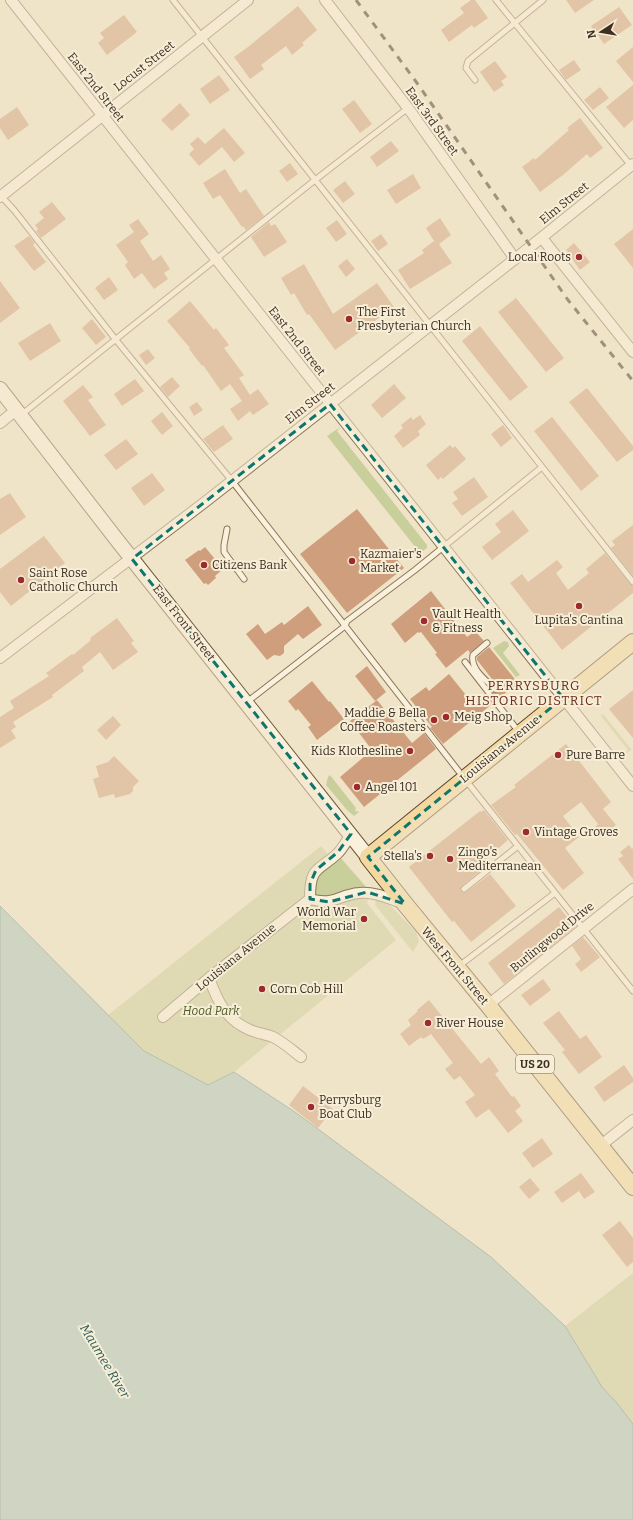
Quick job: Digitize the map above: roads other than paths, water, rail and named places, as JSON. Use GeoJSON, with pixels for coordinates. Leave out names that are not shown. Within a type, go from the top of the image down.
{"type":"FeatureCollection","features":[{"type":"Feature","properties":{"kind":"main road","name":"East Front Street"},"geometry":{"type":"LineString","coordinates":[[0,389],[132,559],[368,857]]}},
{"type":"Feature","properties":{"kind":"main road","name":"Louisiana Avenue"},"geometry":{"type":"LineString","coordinates":[[368,857],[633,642]]}},
{"type":"Feature","properties":{"kind":"main road","name":"West Front Street"},"geometry":{"type":"LineString","coordinates":[[368,857],[633,1187]]}},
{"type":"Feature","properties":{"kind":"street","name":"East 2nd Street"},"geometry":{"type":"LineString","coordinates":[[11,0],[633,786]]}},
{"type":"Feature","properties":{"kind":"street","name":"Locust Street"},"geometry":{"type":"LineString","coordinates":[[0,196],[248,0]]}},
{"type":"Feature","properties":{"kind":"street","name":"East 3rd Street"},"geometry":{"type":"LineString","coordinates":[[325,0],[408,108],[515,259]]}},
{"type":"Feature","properties":{"kind":"street","name":"Elm Street"},"geometry":{"type":"LineString","coordinates":[[0,658],[132,559],[632,166]]}},
{"type":"Feature","properties":{"kind":"street"},"geometry":{"type":"LineString","coordinates":[[542,238],[633,352]]}},
{"type":"Feature","properties":{"kind":"street"},"geometry":{"type":"LineString","coordinates":[[0,423],[19,413]]}},
{"type":"Feature","properties":{"kind":"street"},"geometry":{"type":"LineString","coordinates":[[351,834],[338,852],[316,870],[310,884],[310,899],[321,902],[329,902],[350,895],[367,892],[405,904]]}},
{"type":"Feature","properties":{"kind":"street","name":"Burlingwood Drive"},"geometry":{"type":"LineString","coordinates":[[488,1005],[633,889]]}},
{"type":"Feature","properties":{"kind":"street","name":"Louisiana Avenue"},"geometry":{"type":"LineString","coordinates":[[163,1017],[209,978],[310,899]]}},
{"type":"Feature","properties":{"kind":"street"},"geometry":{"type":"LineString","coordinates":[[209,978],[221,1007],[228,1015],[246,1028],[277,1040],[301,1057]]}},
{"type":"Feature","properties":{"kind":"street"},"geometry":{"type":"LineString","coordinates":[[600,1146],[633,1120]]}},
{"type":"Feature","properties":{"kind":"lane"},"geometry":{"type":"LineString","coordinates":[[173,0],[633,582]]}},
{"type":"Feature","properties":{"kind":"lane"},"geometry":{"type":"LineString","coordinates":[[496,0],[632,166]]}},
{"type":"Feature","properties":{"kind":"lane"},"geometry":{"type":"LineString","coordinates":[[476,80],[466,68],[467,62],[543,0]]}},
{"type":"Feature","properties":{"kind":"lane"},"geometry":{"type":"LineString","coordinates":[[19,413],[116,340],[315,180],[408,108]]}},
{"type":"Feature","properties":{"kind":"lane"},"geometry":{"type":"LineString","coordinates":[[0,196],[14,210],[116,340],[232,481],[555,894],[633,991]]}},
{"type":"Feature","properties":{"kind":"lane"},"geometry":{"type":"LineString","coordinates":[[247,703],[345,626],[347,621],[444,547],[542,466]]}},
{"type":"Feature","properties":{"kind":"lane"},"geometry":{"type":"LineString","coordinates":[[227,529],[224,552],[244,579]]}},
{"type":"Feature","properties":{"kind":"lane"},"geometry":{"type":"LineString","coordinates":[[487,643],[474,655],[473,662],[478,671],[495,689]]}},
{"type":"Feature","properties":{"kind":"lane"},"geometry":{"type":"LineString","coordinates":[[465,662],[489,693]]}},
{"type":"Feature","properties":{"kind":"lane"},"geometry":{"type":"LineString","coordinates":[[495,701],[520,733]]}},
{"type":"Feature","properties":{"kind":"lane"},"geometry":{"type":"LineString","coordinates":[[464,888],[518,846]]}},
{"type":"Feature","properties":{"kind":"lane"},"geometry":{"type":"LineString","coordinates":[[457,967],[555,894]]}},
{"type":"Feature","properties":{"kind":"water","name":"Maumee River"},"geometry":{"type":"Polygon","coordinates":[[[0,906],[144,1051],[208,1085],[234,1072],[295,1112],[491,1257],[565,1326],[602,1387],[633,1424],[633,1520],[0,1520],[0,906]]]}},
{"type":"Feature","properties":{"kind":"railway"},"geometry":{"type":"LineString","coordinates":[[356,0],[417,83],[568,300],[633,381]]}},
{"type":"Feature","properties":{"kind":"place","name":"Local Roots"},"geometry":{"type":"Point","coordinates":[579,257]}},
{"type":"Feature","properties":{"kind":"place","name":"The First Presbyterian Church"},"geometry":{"type":"Point","coordinates":[349,319]}},
{"type":"Feature","properties":{"kind":"place","name":"Kazmaier's Market"},"geometry":{"type":"Point","coordinates":[352,561]}},
{"type":"Feature","properties":{"kind":"place","name":"Citizens Bank"},"geometry":{"type":"Point","coordinates":[204,565]}},
{"type":"Feature","properties":{"kind":"place","name":"Saint Rose Catholic Church"},"geometry":{"type":"Point","coordinates":[21,580]}},
{"type":"Feature","properties":{"kind":"place","name":"Lupita's Cantina"},"geometry":{"type":"Point","coordinates":[579,606]}},
{"type":"Feature","properties":{"kind":"place","name":"Vault Health & Fitness"},"geometry":{"type":"Point","coordinates":[424,621]}},
{"type":"Feature","properties":{"kind":"place","name":"Meig Shop"},"geometry":{"type":"Point","coordinates":[446,717]}},
{"type":"Feature","properties":{"kind":"place","name":"Maddie & Bella Coffee Roasters"},"geometry":{"type":"Point","coordinates":[434,720]}},
{"type":"Feature","properties":{"kind":"place","name":"Kids Klothesline"},"geometry":{"type":"Point","coordinates":[410,751]}},
{"type":"Feature","properties":{"kind":"place","name":"Pure Barre"},"geometry":{"type":"Point","coordinates":[558,755]}},
{"type":"Feature","properties":{"kind":"place","name":"Angel 101"},"geometry":{"type":"Point","coordinates":[357,787]}},
{"type":"Feature","properties":{"kind":"place","name":"Vintage Groves"},"geometry":{"type":"Point","coordinates":[526,832]}},
{"type":"Feature","properties":{"kind":"place","name":"Stella's"},"geometry":{"type":"Point","coordinates":[430,856]}},
{"type":"Feature","properties":{"kind":"place","name":"Zingo's Mediterranean"},"geometry":{"type":"Point","coordinates":[450,859]}},
{"type":"Feature","properties":{"kind":"place","name":"World War Memorial"},"geometry":{"type":"Point","coordinates":[364,919]}},
{"type":"Feature","properties":{"kind":"place","name":"Corn Cob Hill"},"geometry":{"type":"Point","coordinates":[262,989]}},
{"type":"Feature","properties":{"kind":"place","name":"River House"},"geometry":{"type":"Point","coordinates":[428,1023]}},
{"type":"Feature","properties":{"kind":"place","name":"Perrysburg Boat Club"},"geometry":{"type":"Point","coordinates":[311,1107]}},
{"type":"Feature","properties":{"kind":"district","name":"PERRYSBURG HISTORIC DISTRICT"},"geometry":{"type":"Point","coordinates":[534,692]}},
{"type":"Feature","properties":{"kind":"park label","name":"Hood Park"},"geometry":{"type":"Point","coordinates":[211,1011]}}]}
